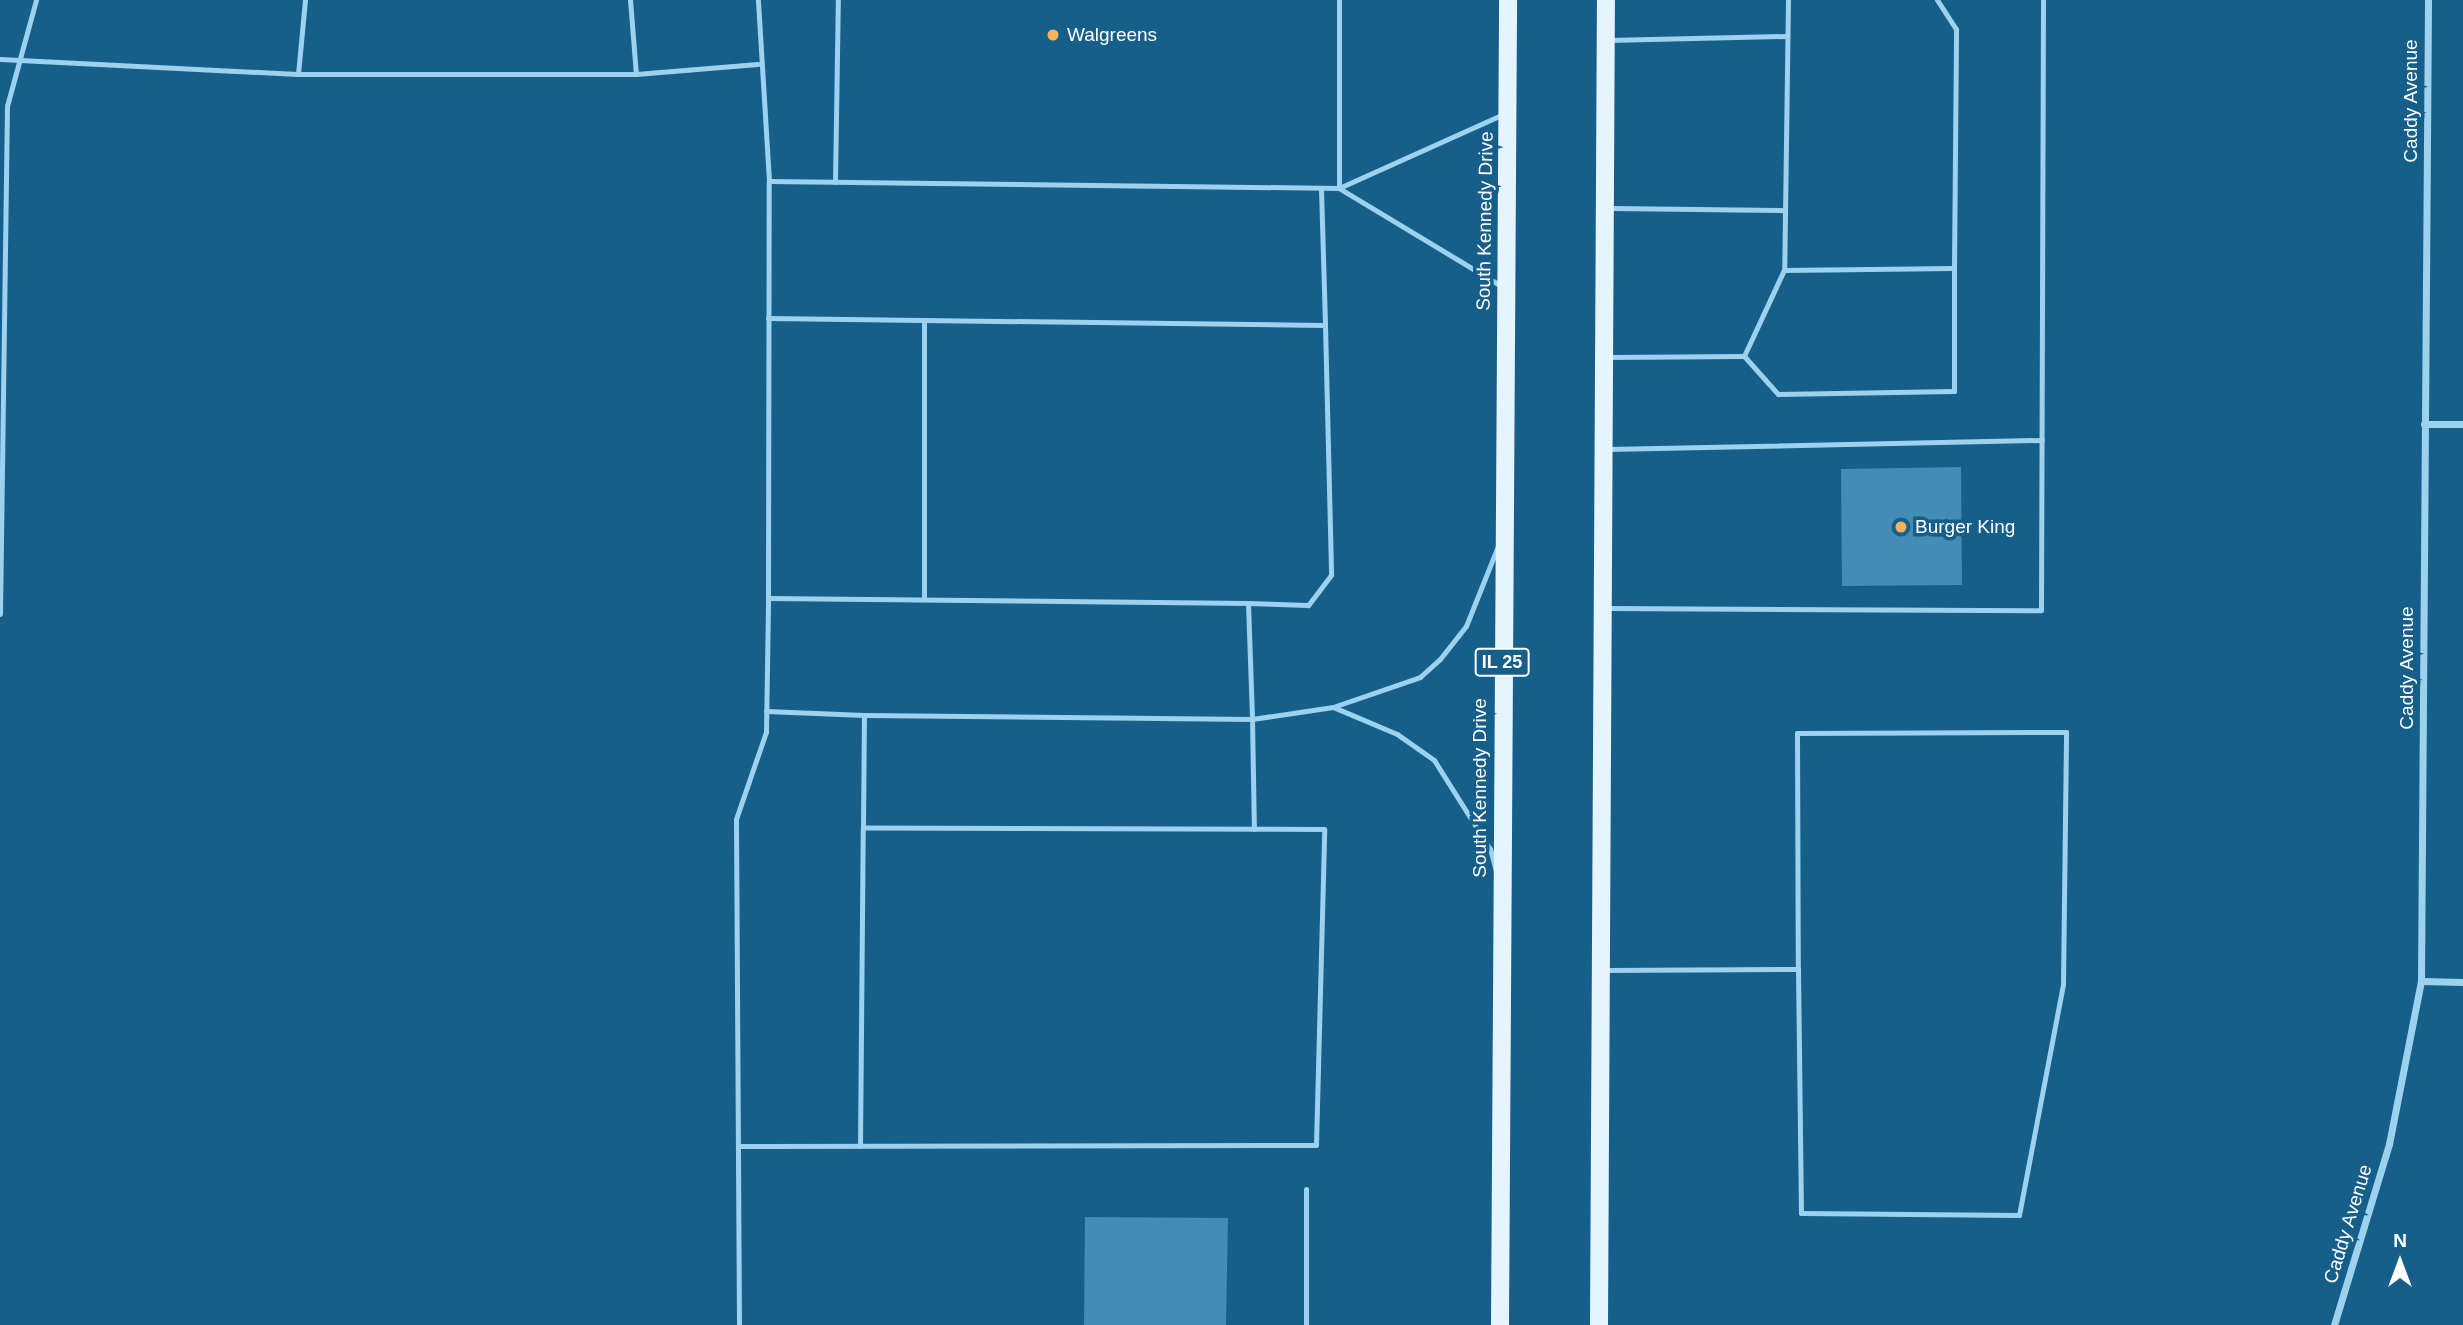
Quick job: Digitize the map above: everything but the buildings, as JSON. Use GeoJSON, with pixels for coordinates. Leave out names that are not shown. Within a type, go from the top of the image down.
{"type":"FeatureCollection","features":[{"type":"Feature","properties":{"kind":"main road","name":"South Kennedy Drive"},"geometry":{"type":"LineString","coordinates":[[1500,1325],[1504,288],[1508,0]]}},
{"type":"Feature","properties":{"kind":"main road"},"geometry":{"type":"LineString","coordinates":[[1599,1325],[1606,0]]}},
{"type":"Feature","properties":{"kind":"street","name":"Caddy Avenue"},"geometry":{"type":"LineString","coordinates":[[2334,1325],[2389,1144],[2420,981],[2428,0]]}},
{"type":"Feature","properties":{"kind":"street"},"geometry":{"type":"LineString","coordinates":[[2424,424],[2463,424]]}},
{"type":"Feature","properties":{"kind":"street"},"geometry":{"type":"LineString","coordinates":[[2420,981],[2463,982]]}},
{"type":"Feature","properties":{"kind":"lane"},"geometry":{"type":"LineString","coordinates":[[0,614],[3,175],[7,106],[36,0]]}},
{"type":"Feature","properties":{"kind":"lane"},"geometry":{"type":"LineString","coordinates":[[630,0],[636,74]]}},
{"type":"Feature","properties":{"kind":"lane"},"geometry":{"type":"LineString","coordinates":[[738,1325],[736,819],[766,732],[769,181],[758,64],[758,0]]}},
{"type":"Feature","properties":{"kind":"lane"},"geometry":{"type":"LineString","coordinates":[[835,182],[838,0]]}},
{"type":"Feature","properties":{"kind":"lane"},"geometry":{"type":"LineString","coordinates":[[1339,0],[1339,188]]}},
{"type":"Feature","properties":{"kind":"lane"},"geometry":{"type":"LineString","coordinates":[[1744,356],[1784,270],[1788,0]]}},
{"type":"Feature","properties":{"kind":"lane"},"geometry":{"type":"LineString","coordinates":[[1606,357],[1744,356],[1777,394],[1954,391],[1956,29],[1937,0]]}},
{"type":"Feature","properties":{"kind":"lane"},"geometry":{"type":"LineString","coordinates":[[1603,608],[2041,610],[2043,0]]}},
{"type":"Feature","properties":{"kind":"lane"},"geometry":{"type":"LineString","coordinates":[[298,74],[303,1]]}},
{"type":"Feature","properties":{"kind":"lane"},"geometry":{"type":"LineString","coordinates":[[1607,40],[1787,36]]}},
{"type":"Feature","properties":{"kind":"lane"},"geometry":{"type":"LineString","coordinates":[[0,59],[298,74],[636,74],[758,64]]}},
{"type":"Feature","properties":{"kind":"lane"},"geometry":{"type":"LineString","coordinates":[[769,181],[1339,188],[1507,113]]}},
{"type":"Feature","properties":{"kind":"lane"},"geometry":{"type":"LineString","coordinates":[[1339,188],[1504,288]]}},
{"type":"Feature","properties":{"kind":"lane"},"geometry":{"type":"LineString","coordinates":[[768,598],[1308,605],[1331,575],[1321,189]]}},
{"type":"Feature","properties":{"kind":"lane"},"geometry":{"type":"LineString","coordinates":[[1606,208],[1785,210]]}},
{"type":"Feature","properties":{"kind":"lane"},"geometry":{"type":"LineString","coordinates":[[1784,270],[1954,268]]}},
{"type":"Feature","properties":{"kind":"lane"},"geometry":{"type":"LineString","coordinates":[[768,318],[1325,325]]}},
{"type":"Feature","properties":{"kind":"lane"},"geometry":{"type":"LineString","coordinates":[[924,320],[924,598]]}},
{"type":"Feature","properties":{"kind":"lane"},"geometry":{"type":"LineString","coordinates":[[1605,449],[2042,440]]}},
{"type":"Feature","properties":{"kind":"lane"},"geometry":{"type":"LineString","coordinates":[[766,711],[864,715],[1252,719],[1333,707],[1420,677],[1440,659],[1466,626],[1503,533]]}},
{"type":"Feature","properties":{"kind":"lane"},"geometry":{"type":"LineString","coordinates":[[1248,603],[1254,829]]}},
{"type":"Feature","properties":{"kind":"lane"},"geometry":{"type":"LineString","coordinates":[[1333,707],[1397,734],[1434,760],[1490,849],[1501,893]]}},
{"type":"Feature","properties":{"kind":"lane"},"geometry":{"type":"LineString","coordinates":[[860,1146],[864,715]]}},
{"type":"Feature","properties":{"kind":"lane"},"geometry":{"type":"LineString","coordinates":[[2066,732],[2063,984],[2019,1215],[1801,1213],[1798,968],[1797,733],[2066,732]]}},
{"type":"Feature","properties":{"kind":"lane"},"geometry":{"type":"LineString","coordinates":[[738,1146],[1316,1145],[1324,829],[863,827]]}},
{"type":"Feature","properties":{"kind":"lane"},"geometry":{"type":"LineString","coordinates":[[1602,970],[1798,968]]}},
{"type":"Feature","properties":{"kind":"lane"},"geometry":{"type":"LineString","coordinates":[[1306,1189],[1306,1325]]}},
{"type":"Feature","properties":{"kind":"place","name":"Walgreens"},"geometry":{"type":"Point","coordinates":[1053,35]}},
{"type":"Feature","properties":{"kind":"place","name":"Burger King"},"geometry":{"type":"Point","coordinates":[1901,527]}}]}
